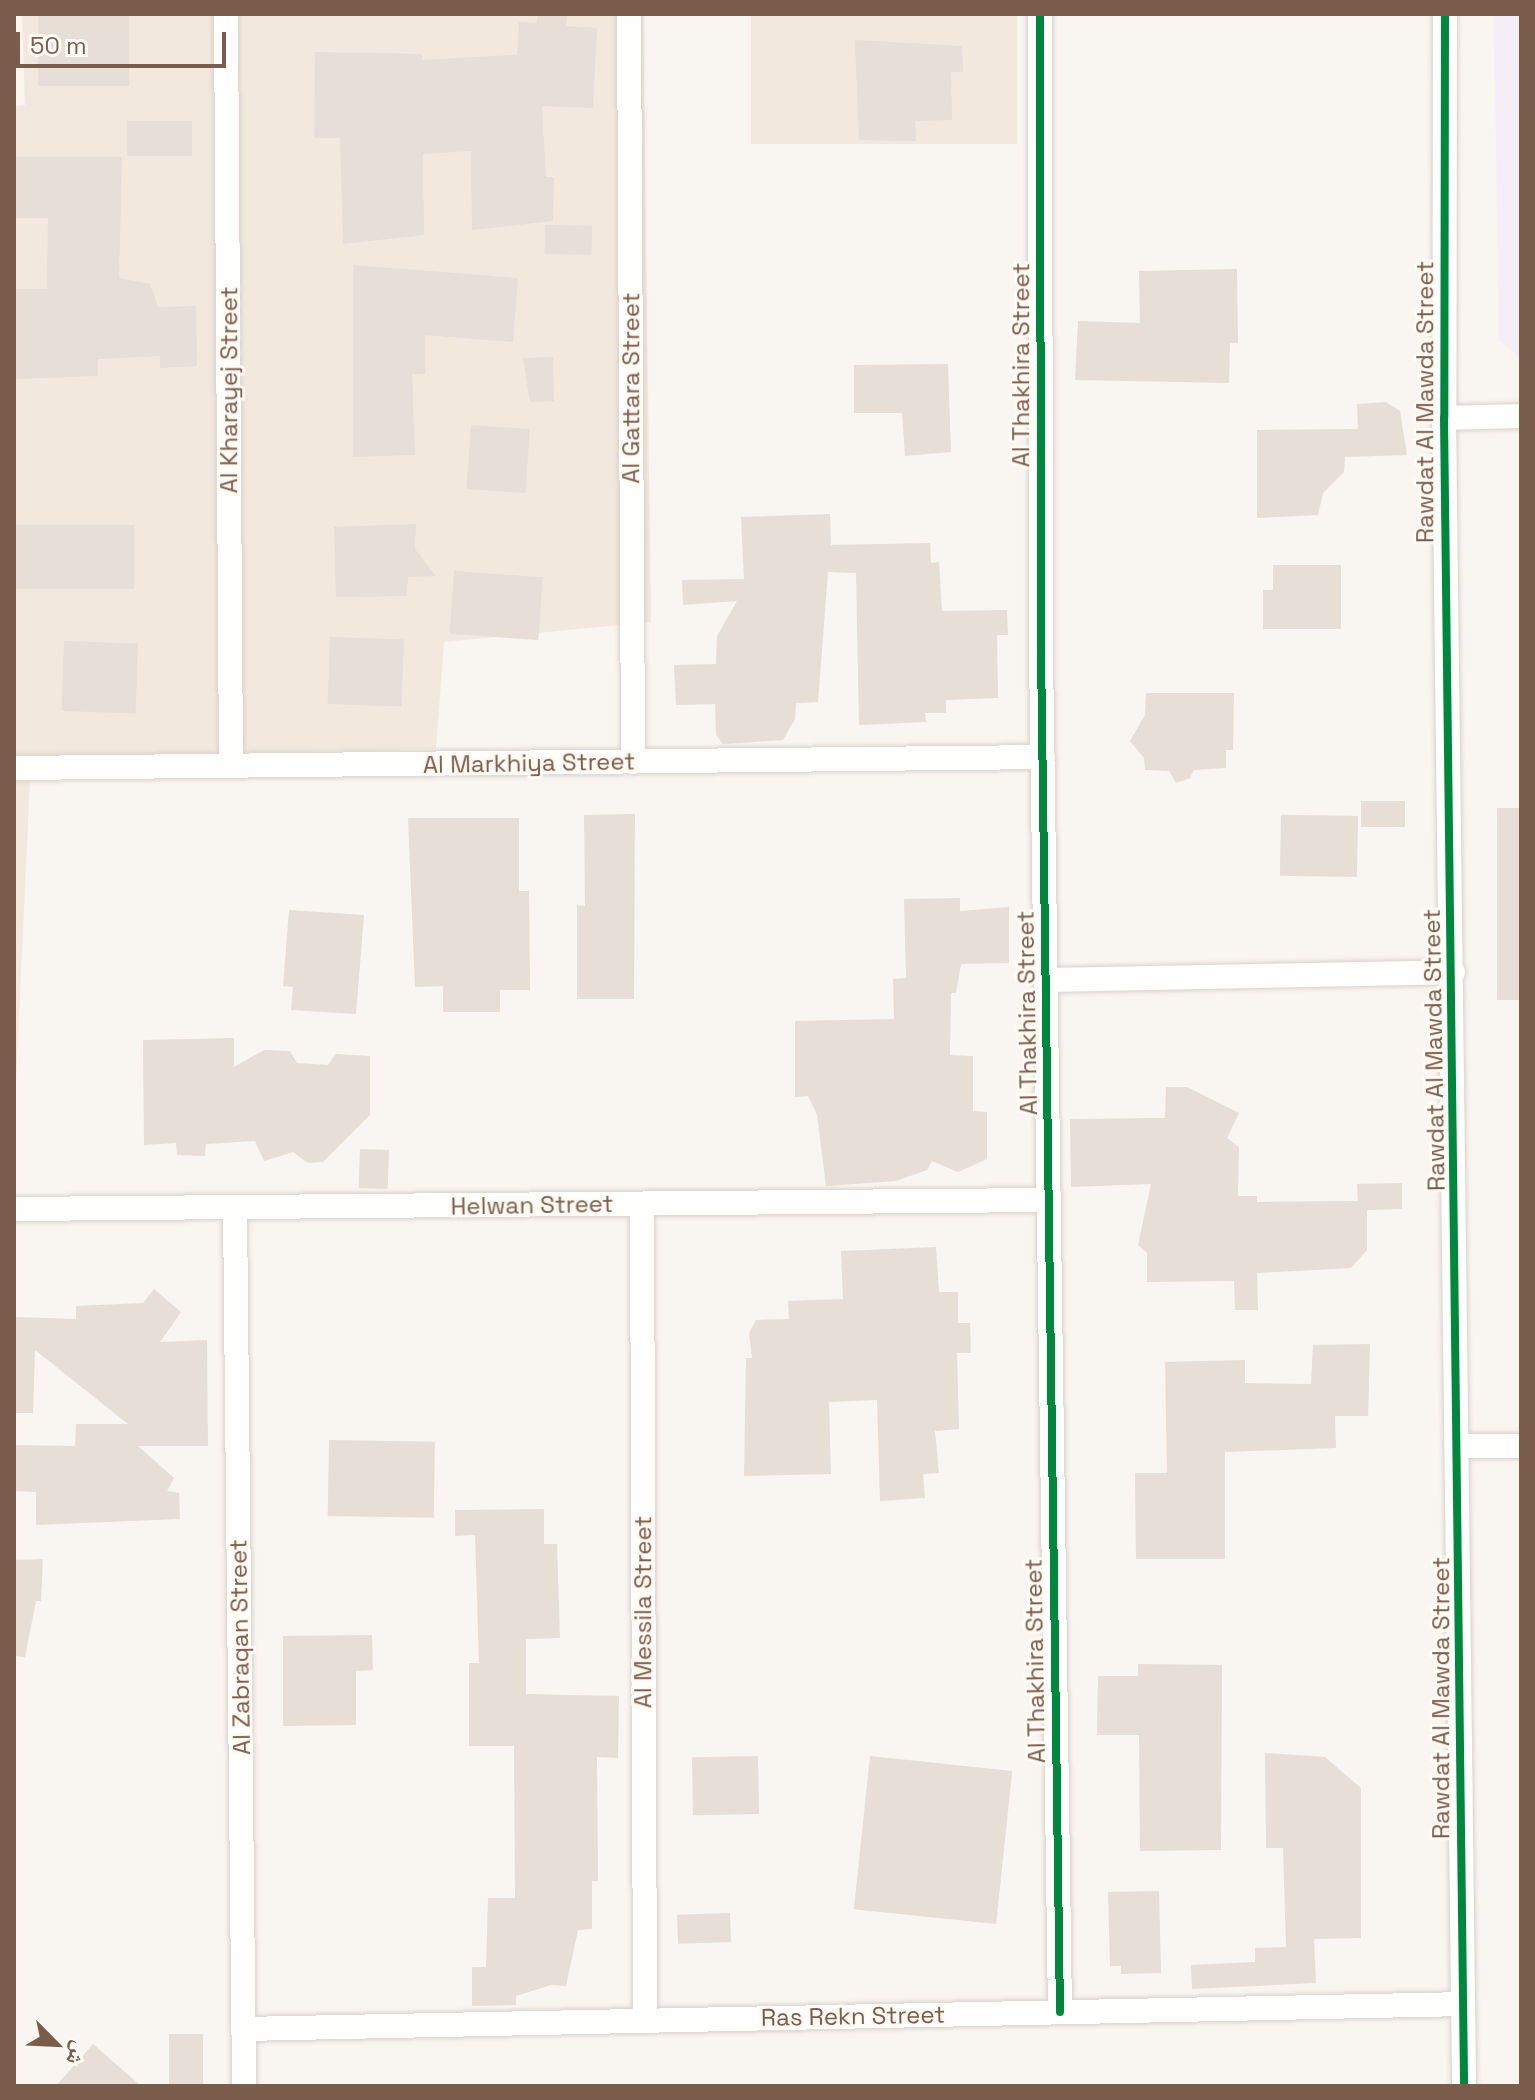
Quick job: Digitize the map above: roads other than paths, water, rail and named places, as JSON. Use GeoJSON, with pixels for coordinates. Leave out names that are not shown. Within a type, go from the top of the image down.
{"type":"FeatureCollection","features":[{"type":"Feature","properties":{"kind":"street","name":"Al Kharayej Street"},"geometry":{"type":"LineString","coordinates":[[226,14],[231,766]]}},
{"type":"Feature","properties":{"kind":"street","name":"Al Gattara Street"},"geometry":{"type":"LineString","coordinates":[[629,14],[633,762]]}},
{"type":"Feature","properties":{"kind":"street","name":"Al Thakhira Street"},"geometry":{"type":"LineString","coordinates":[[1040,14],[1043,757],[1060,2012]]}},
{"type":"Feature","properties":{"kind":"street","name":"Rawdat Al Mawda Street"},"geometry":{"type":"LineString","coordinates":[[1445,14],[1444,418],[1460,1446],[1464,2086]]}},
{"type":"Feature","properties":{"kind":"street"},"geometry":{"type":"LineString","coordinates":[[1444,418],[1521,416]]}},
{"type":"Feature","properties":{"kind":"street","name":"Al Markhiya Street"},"geometry":{"type":"LineString","coordinates":[[14,768],[1043,757]]}},
{"type":"Feature","properties":{"kind":"street","name":"Al Thakhira Street"},"geometry":{"type":"LineString","coordinates":[[1046,980],[1453,972]]}},
{"type":"Feature","properties":{"kind":"street","name":"Helwan Street"},"geometry":{"type":"LineString","coordinates":[[14,1209],[1049,1200]]}},
{"type":"Feature","properties":{"kind":"street","name":"Al Messila Street"},"geometry":{"type":"LineString","coordinates":[[642,1204],[645,2020]]}},
{"type":"Feature","properties":{"kind":"street","name":"Al Zabraqan Street"},"geometry":{"type":"LineString","coordinates":[[235,1208],[244,2086]]}},
{"type":"Feature","properties":{"kind":"street"},"geometry":{"type":"LineString","coordinates":[[1460,1446],[1521,1446]]}},
{"type":"Feature","properties":{"kind":"street","name":"Ras Rekn Street"},"geometry":{"type":"LineString","coordinates":[[243,2029],[1463,2004]]}}]}
